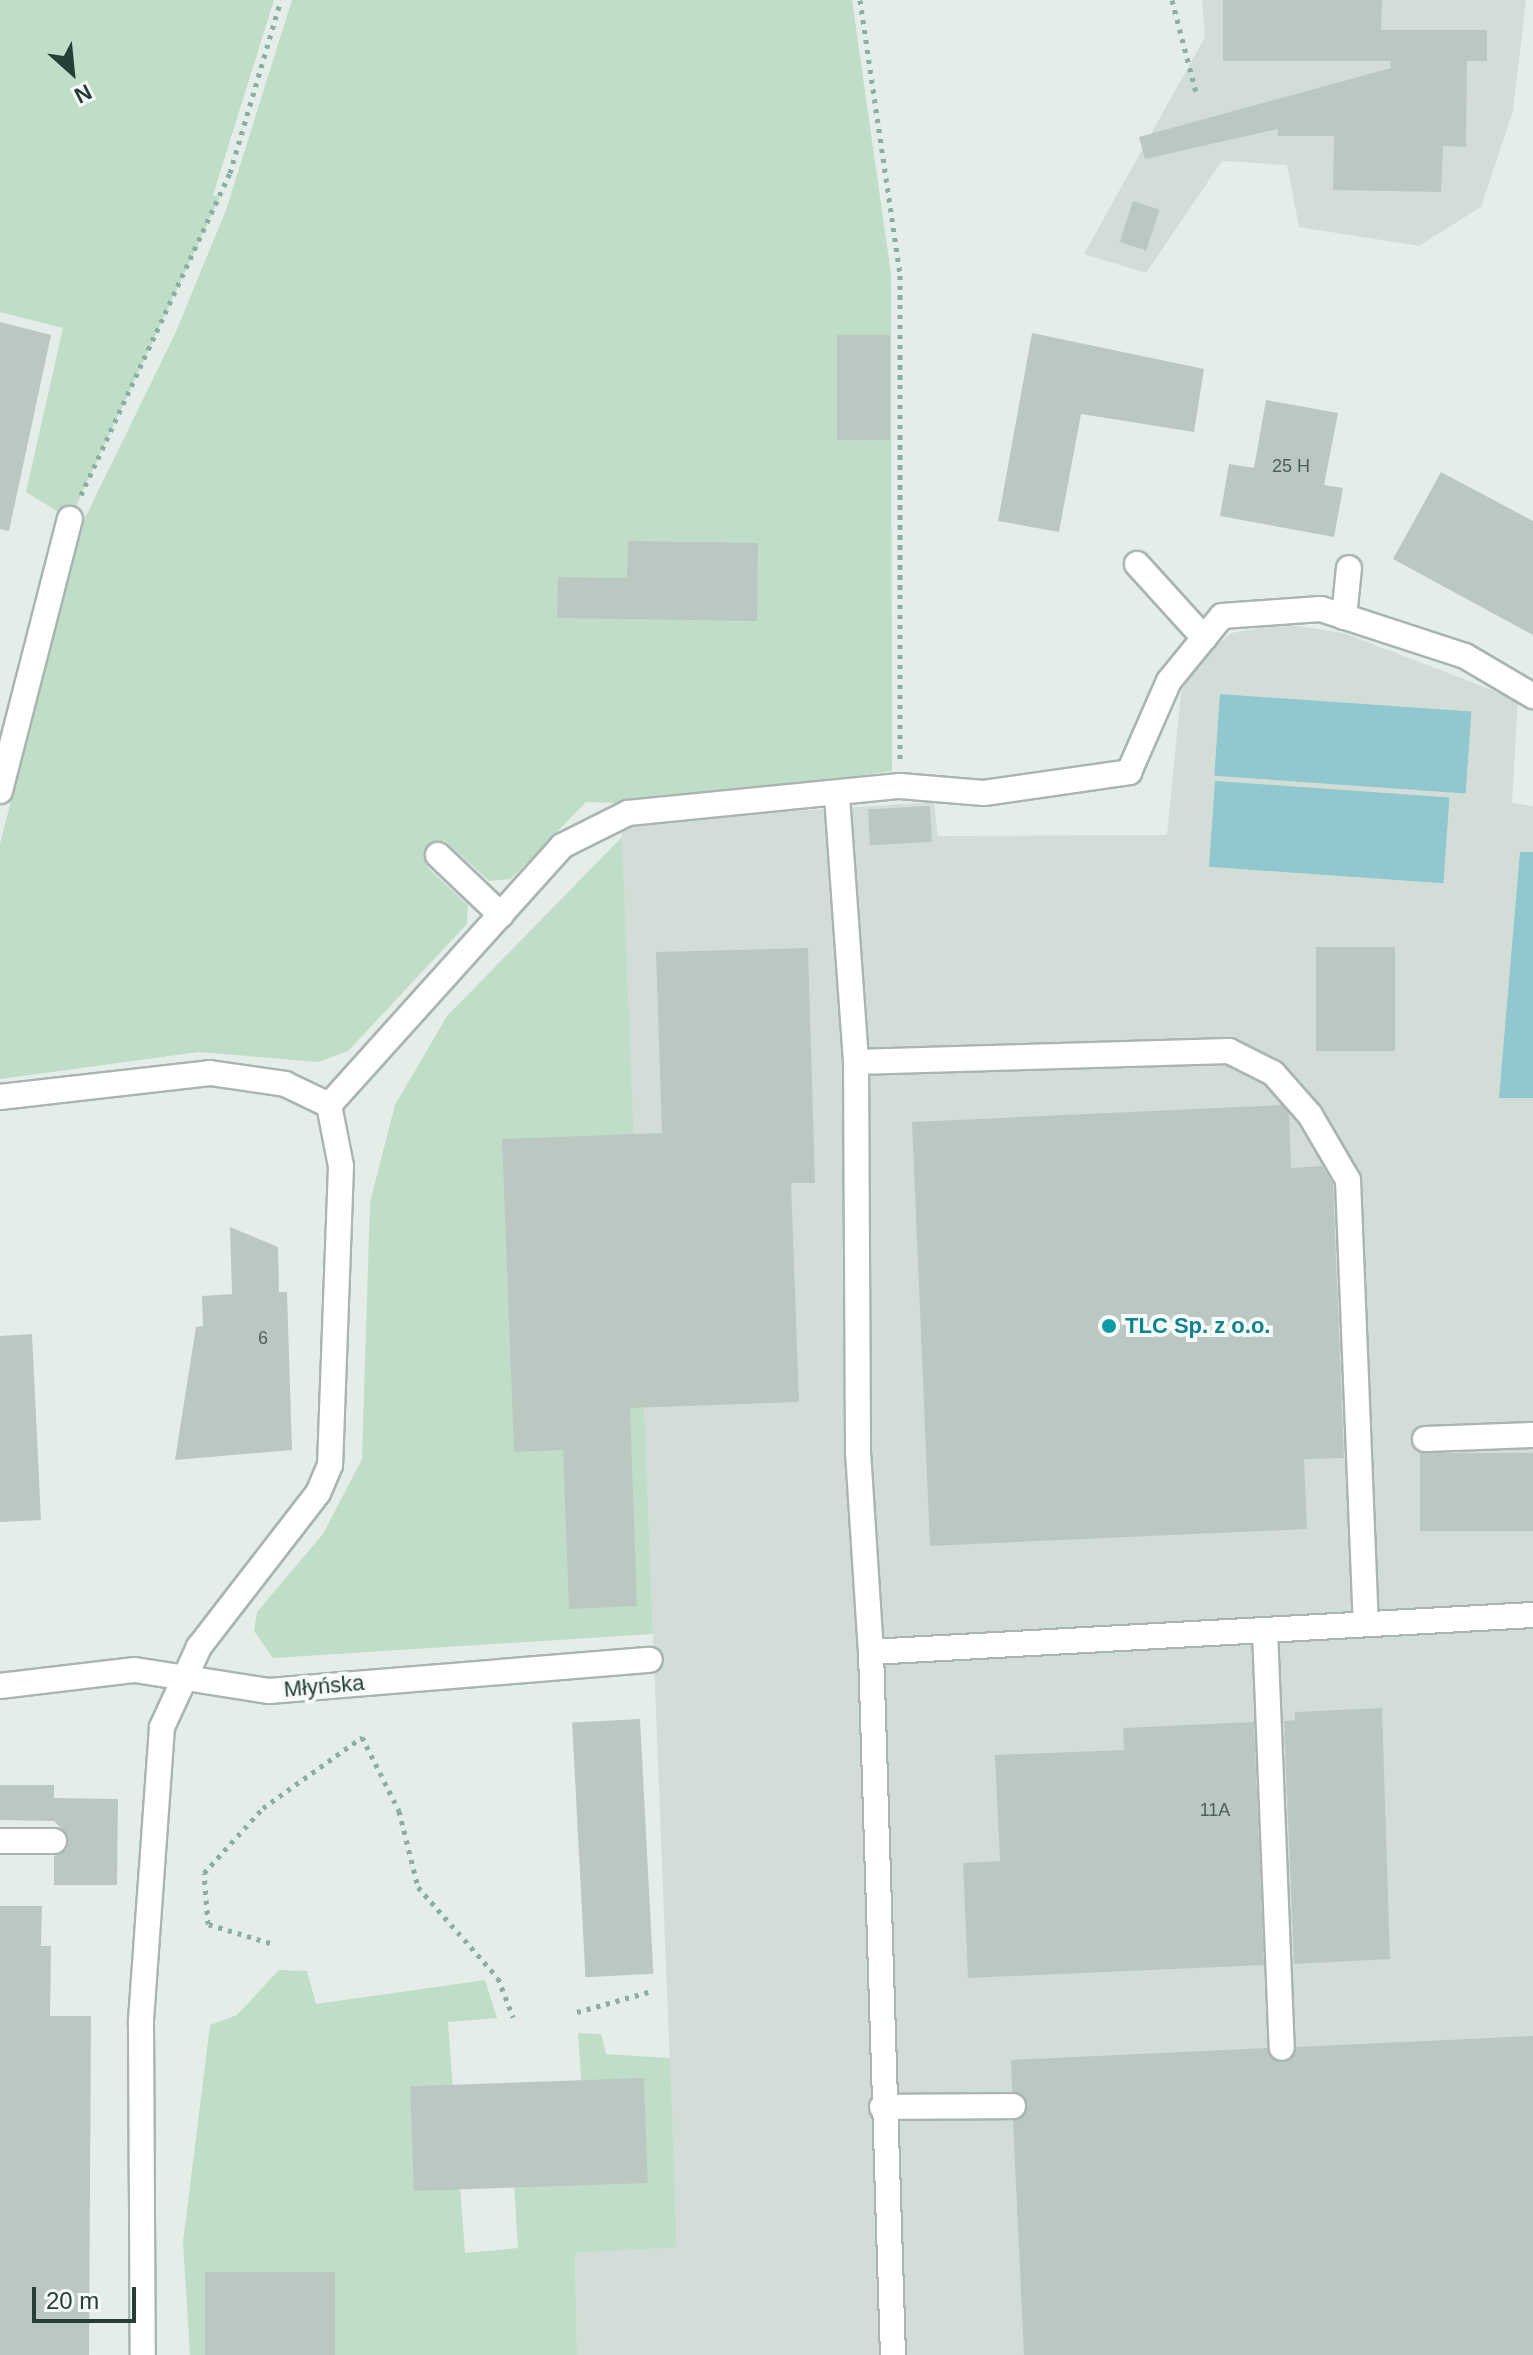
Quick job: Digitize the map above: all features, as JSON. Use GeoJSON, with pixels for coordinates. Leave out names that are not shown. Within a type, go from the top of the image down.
{"type":"FeatureCollection","features":[{"type":"Feature","properties":{"kind":"street"},"geometry":{"type":"LineString","coordinates":[[0,791],[70,519]]}},
{"type":"Feature","properties":{"kind":"street"},"geometry":{"type":"LineString","coordinates":[[1137,564],[1204,638]]}},
{"type":"Feature","properties":{"kind":"street"},"geometry":{"type":"LineString","coordinates":[[1344,617],[1349,568]]}},
{"type":"Feature","properties":{"kind":"street"},"geometry":{"type":"LineString","coordinates":[[329,1105],[562,846],[628,813],[837,796],[900,786],[984,793],[1129,772],[1169,681],[1222,616],[1321,609],[1465,656],[1533,696]]}},
{"type":"Feature","properties":{"kind":"street"},"geometry":{"type":"LineString","coordinates":[[837,796],[856,1062],[858,1452],[871,1652],[882,2107],[893,2355]]}},
{"type":"Feature","properties":{"kind":"street"},"geometry":{"type":"LineString","coordinates":[[438,855],[501,915]]}},
{"type":"Feature","properties":{"kind":"street"},"geometry":{"type":"LineString","coordinates":[[856,1062],[1229,1051],[1273,1073],[1310,1115],[1348,1180],[1366,1622]]}},
{"type":"Feature","properties":{"kind":"street"},"geometry":{"type":"LineString","coordinates":[[0,1097],[210,1073],[285,1084],[329,1105]]}},
{"type":"Feature","properties":{"kind":"street"},"geometry":{"type":"LineString","coordinates":[[143,2355],[141,2023],[159,1748],[182,1675],[238,1589],[318,1493],[330,1465],[342,1247],[341,1166],[329,1105]]}},
{"type":"Feature","properties":{"kind":"street"},"geometry":{"type":"LineString","coordinates":[[1425,1439],[1533,1435]]}},
{"type":"Feature","properties":{"kind":"street"},"geometry":{"type":"LineString","coordinates":[[871,1652],[1533,1615]]}},
{"type":"Feature","properties":{"kind":"street"},"geometry":{"type":"LineString","coordinates":[[1265,1631],[1282,2048]]}},
{"type":"Feature","properties":{"kind":"street","name":"Młyńska"},"geometry":{"type":"LineString","coordinates":[[0,1686],[135,1670],[269,1691],[650,1660]]}},
{"type":"Feature","properties":{"kind":"street"},"geometry":{"type":"LineString","coordinates":[[0,1841],[54,1841]]}},
{"type":"Feature","properties":{"kind":"street"},"geometry":{"type":"LineString","coordinates":[[882,2107],[1013,2106]]}},
{"type":"Feature","properties":{"kind":"path"},"geometry":{"type":"LineString","coordinates":[[70,519],[230,173],[281,0]]}},
{"type":"Feature","properties":{"kind":"path"},"geometry":{"type":"LineString","coordinates":[[860,0],[900,275],[900,786]]}},
{"type":"Feature","properties":{"kind":"path"},"geometry":{"type":"LineString","coordinates":[[1172,0],[1197,96]]}},
{"type":"Feature","properties":{"kind":"path"},"geometry":{"type":"LineString","coordinates":[[270,1943],[208,1924],[204,1873],[263,1808],[362,1737],[399,1811],[418,1887],[498,1978],[513,2017]]}},
{"type":"Feature","properties":{"kind":"path"},"geometry":{"type":"LineString","coordinates":[[577,2012],[648,1992]]}},
{"type":"Feature","properties":{"kind":"shaded area"},"geometry":{"type":"Polygon","coordinates":[[[1202,0],[1526,0],[1513,111],[1481,207],[1419,246],[1299,227],[1287,165],[1222,161],[1146,273],[1084,254],[1205,37],[1202,0]]]}},
{"type":"Feature","properties":{"kind":"shaded area"},"geometry":{"type":"Polygon","coordinates":[[[1284,624],[1344,633],[1518,700],[1512,803],[1533,806],[1533,2355],[577,2355],[575,2253],[677,2246],[621,822],[934,802],[938,836],[1167,835],[1181,693],[1195,664],[1231,633],[1284,624]]]}},
{"type":"Feature","properties":{"kind":"green space"},"geometry":{"type":"Polygon","coordinates":[[[0,0],[274,0],[213,195],[220,197],[70,519],[26,492],[63,328],[0,312],[0,0]]]}},
{"type":"Feature","properties":{"kind":"green space"},"geometry":{"type":"Polygon","coordinates":[[[292,0],[852,0],[891,274],[892,771],[649,804],[586,802],[511,879],[489,881],[444,840],[427,867],[468,905],[467,924],[348,1051],[318,1062],[199,1052],[0,1079],[0,844],[81,526],[175,334],[226,210],[292,0]]]}},
{"type":"Feature","properties":{"kind":"green space"},"geometry":{"type":"Polygon","coordinates":[[[622,837],[653,1634],[273,1658],[254,1631],[257,1612],[323,1534],[362,1459],[370,1202],[395,1105],[447,1016],[622,837]]]}},
{"type":"Feature","properties":{"kind":"green space"},"geometry":{"type":"Polygon","coordinates":[[[279,1970],[307,1971],[316,2004],[485,1980],[497,2018],[448,2022],[465,2253],[518,2248],[513,2169],[587,2164],[578,2033],[601,2034],[606,2054],[670,2058],[677,2247],[575,2253],[577,2355],[190,2355],[183,2242],[210,2025],[237,2015],[279,1970]]]}},
{"type":"Feature","properties":{"kind":"water"},"geometry":{"type":"Polygon","coordinates":[[[1220,694],[1471,712],[1466,793],[1214,776],[1220,694]]]}},
{"type":"Feature","properties":{"kind":"water"},"geometry":{"type":"Polygon","coordinates":[[[1215,781],[1449,797],[1443,883],[1209,867],[1215,781]]]}},
{"type":"Feature","properties":{"kind":"water"},"geometry":{"type":"Polygon","coordinates":[[[1520,852],[1533,852],[1533,1098],[1499,1098],[1520,852]]]}},
{"type":"Feature","properties":{"kind":"building"},"geometry":{"type":"Polygon","coordinates":[[[1223,0],[1382,0],[1381,30],[1487,30],[1487,61],[1467,61],[1466,147],[1443,146],[1441,192],[1333,190],[1334,136],[1278,136],[1278,129],[1145,159],[1139,137],[1391,68],[1390,61],[1223,61],[1223,0]]]}},
{"type":"Feature","properties":{"kind":"building"},"geometry":{"type":"Polygon","coordinates":[[[1133,201],[1160,210],[1146,251],[1120,242],[1133,201]]]}},
{"type":"Feature","properties":{"kind":"building"},"geometry":{"type":"Polygon","coordinates":[[[0,322],[51,335],[9,531],[0,529],[0,322]]]}},
{"type":"Feature","properties":{"kind":"building"},"geometry":{"type":"Polygon","coordinates":[[[1032,333],[1204,369],[1194,432],[1081,414],[1059,532],[998,521],[1032,333]]]}},
{"type":"Feature","properties":{"kind":"building"},"geometry":{"type":"Polygon","coordinates":[[[837,335],[890,335],[890,440],[837,440],[837,335]]]}},
{"type":"Feature","properties":{"kind":"building"},"geometry":{"type":"Polygon","coordinates":[[[1266,400],[1338,413],[1324,485],[1343,488],[1334,537],[1220,516],[1229,464],[1254,468],[1266,400]]]}},
{"type":"Feature","properties":{"kind":"building"},"geometry":{"type":"Polygon","coordinates":[[[1441,472],[1533,521],[1533,635],[1393,559],[1441,472]]]}},
{"type":"Feature","properties":{"kind":"building"},"geometry":{"type":"Polygon","coordinates":[[[628,541],[758,543],[757,621],[557,618],[558,577],[627,578],[628,541]]]}},
{"type":"Feature","properties":{"kind":"building"},"geometry":{"type":"Polygon","coordinates":[[[930,806],[932,842],[870,845],[868,809],[930,806]]]}},
{"type":"Feature","properties":{"kind":"building"},"geometry":{"type":"Polygon","coordinates":[[[1316,947],[1395,947],[1395,1051],[1316,1051],[1316,947]]]}},
{"type":"Feature","properties":{"kind":"building"},"geometry":{"type":"Polygon","coordinates":[[[808,948],[815,1183],[791,1183],[799,1402],[630,1408],[637,1606],[569,1609],[563,1450],[514,1452],[502,1139],[662,1133],[656,952],[808,948]]]}},
{"type":"Feature","properties":{"kind":"building","name":"TLC Sp. z o.o."},"geometry":{"type":"Polygon","coordinates":[[[1282,1105],[1289,1113],[1291,1168],[1322,1166],[1333,1184],[1344,1458],[1304,1459],[1307,1529],[930,1546],[912,1122],[1282,1105]]]}},
{"type":"Feature","properties":{"kind":"building"},"geometry":{"type":"Polygon","coordinates":[[[230,1227],[278,1247],[279,1292],[287,1292],[292,1450],[175,1460],[196,1327],[203,1326],[202,1296],[232,1294],[230,1227]]]}},
{"type":"Feature","properties":{"kind":"building"},"geometry":{"type":"Polygon","coordinates":[[[32,1334],[41,1520],[0,1522],[0,1336],[32,1334]]]}},
{"type":"Feature","properties":{"kind":"building"},"geometry":{"type":"Polygon","coordinates":[[[1420,1453],[1533,1453],[1533,1531],[1420,1531],[1420,1453]]]}},
{"type":"Feature","properties":{"kind":"building"},"geometry":{"type":"Polygon","coordinates":[[[1382,1708],[1390,1959],[1294,1964],[1284,1721],[1295,1720],[1295,1712],[1382,1708]]]}},
{"type":"Feature","properties":{"kind":"building"},"geometry":{"type":"Polygon","coordinates":[[[640,1719],[653,1974],[585,1977],[572,1723],[640,1719]]]}},
{"type":"Feature","properties":{"kind":"building"},"geometry":{"type":"Polygon","coordinates":[[[1254,1722],[1264,1965],[968,1978],[963,1863],[1000,1861],[995,1755],[1124,1750],[1123,1728],[1254,1722]]]}},
{"type":"Feature","properties":{"kind":"building"},"geometry":{"type":"Polygon","coordinates":[[[0,1785],[54,1785],[54,1798],[118,1799],[117,1885],[54,1885],[54,1856],[67,1849],[67,1834],[54,1821],[0,1820],[0,1785]]]}},
{"type":"Feature","properties":{"kind":"building"},"geometry":{"type":"Polygon","coordinates":[[[0,1906],[42,1906],[41,1946],[51,1946],[50,2016],[91,2016],[89,2355],[0,2355],[0,1906]]]}},
{"type":"Feature","properties":{"kind":"building"},"geometry":{"type":"Polygon","coordinates":[[[1533,2036],[1533,2355],[1024,2355],[1013,2121],[1028,2105],[1012,2091],[1011,2060],[1267,2048],[1283,2063],[1297,2047],[1533,2036]]]}},
{"type":"Feature","properties":{"kind":"building"},"geometry":{"type":"Polygon","coordinates":[[[644,2078],[648,2183],[414,2191],[410,2086],[644,2078]]]}},
{"type":"Feature","properties":{"kind":"building"},"geometry":{"type":"Polygon","coordinates":[[[205,2272],[335,2272],[335,2355],[205,2355],[205,2272]]]}},
{"type":"Feature","properties":{"kind":"place","name":"TLC Sp. z o.o."},"geometry":{"type":"Point","coordinates":[1109,1326]}}]}
